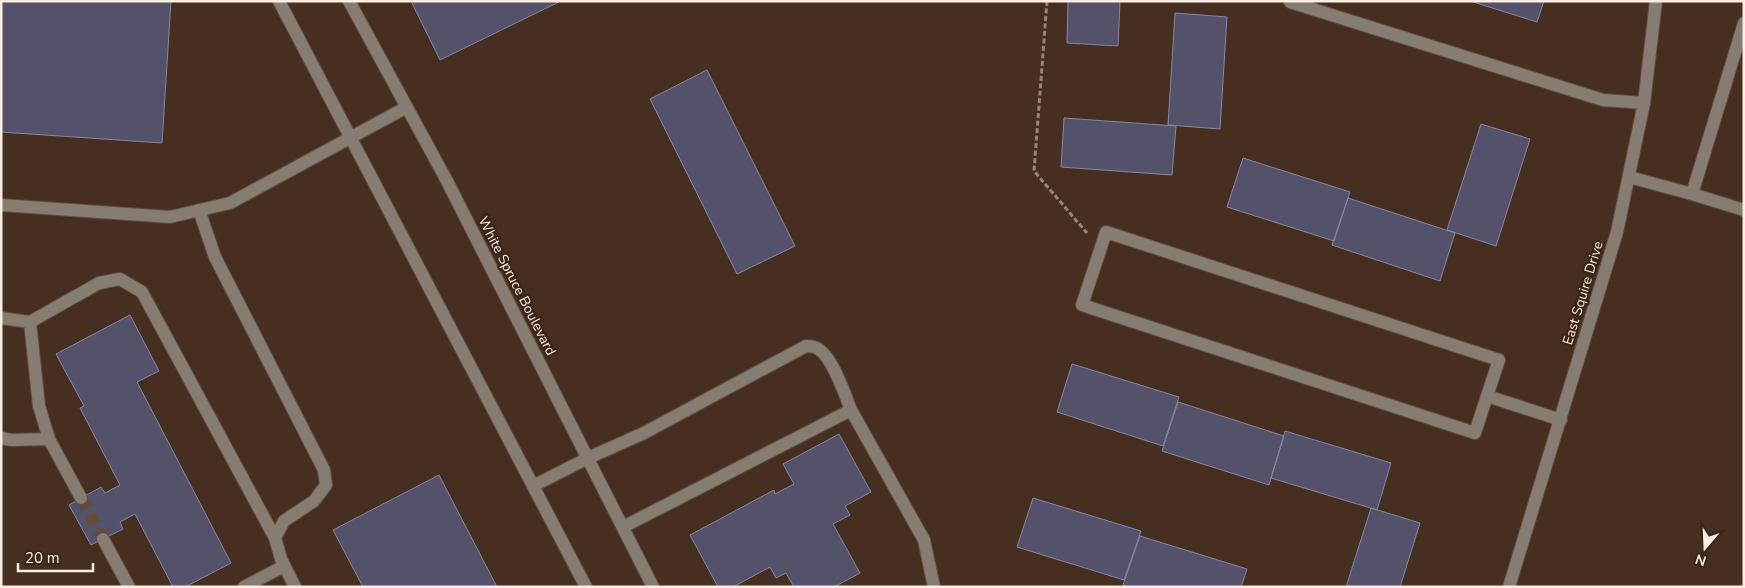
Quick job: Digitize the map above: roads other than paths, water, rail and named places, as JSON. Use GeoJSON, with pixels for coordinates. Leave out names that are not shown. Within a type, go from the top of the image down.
{"type":"FeatureCollection","features":[{"type":"Feature","properties":{"kind":"street"},"geometry":{"type":"LineString","coordinates":[[279,1],[586,587]]}},
{"type":"Feature","properties":{"kind":"street","name":"White Spruce Boulevard"},"geometry":{"type":"LineString","coordinates":[[349,1],[448,181],[653,587]]}},
{"type":"Feature","properties":{"kind":"street","name":"East Squire Drive"},"geometry":{"type":"LineString","coordinates":[[1509,587],[1617,232],[1644,103],[1656,1]]}},
{"type":"Feature","properties":{"kind":"street"},"geometry":{"type":"LineString","coordinates":[[1290,2],[1603,100],[1644,103]]}},
{"type":"Feature","properties":{"kind":"street"},"geometry":{"type":"LineString","coordinates":[[1692,194],[1744,23]]}},
{"type":"Feature","properties":{"kind":"street"},"geometry":{"type":"LineString","coordinates":[[1,205],[170,217],[230,203],[406,107]]}},
{"type":"Feature","properties":{"kind":"street"},"geometry":{"type":"LineString","coordinates":[[1629,177],[1744,210]]}},
{"type":"Feature","properties":{"kind":"street"},"geometry":{"type":"LineString","coordinates":[[199,210],[215,257],[324,470],[326,485],[314,501],[284,521],[275,538]]}},
{"type":"Feature","properties":{"kind":"street"},"geometry":{"type":"LineString","coordinates":[[1106,232],[1499,360],[1487,396],[1475,433],[1082,305],[1106,232]]}},
{"type":"Feature","properties":{"kind":"street"},"geometry":{"type":"LineString","coordinates":[[1,318],[30,322],[99,283],[120,280],[142,292],[275,538],[281,559],[295,587]]}},
{"type":"Feature","properties":{"kind":"street"},"geometry":{"type":"LineString","coordinates":[[30,322],[39,406],[50,439],[81,498]]}},
{"type":"Feature","properties":{"kind":"street"},"geometry":{"type":"LineString","coordinates":[[533,486],[588,458],[644,433],[806,346],[815,347],[825,354],[839,380],[851,410],[924,540],[935,584],[934,587]]}},
{"type":"Feature","properties":{"kind":"street"},"geometry":{"type":"LineString","coordinates":[[1487,396],[1560,420]]}},
{"type":"Feature","properties":{"kind":"street"},"geometry":{"type":"LineString","coordinates":[[623,527],[851,410]]}},
{"type":"Feature","properties":{"kind":"street"},"geometry":{"type":"LineString","coordinates":[[1,438],[11,440],[50,439]]}},
{"type":"Feature","properties":{"kind":"street"},"geometry":{"type":"LineString","coordinates":[[103,538],[129,587]]}},
{"type":"Feature","properties":{"kind":"street"},"geometry":{"type":"LineString","coordinates":[[244,587],[284,566]]}},
{"type":"Feature","properties":{"kind":"tunnel"},"geometry":{"type":"LineString","coordinates":[[81,498],[103,539]]}}]}
